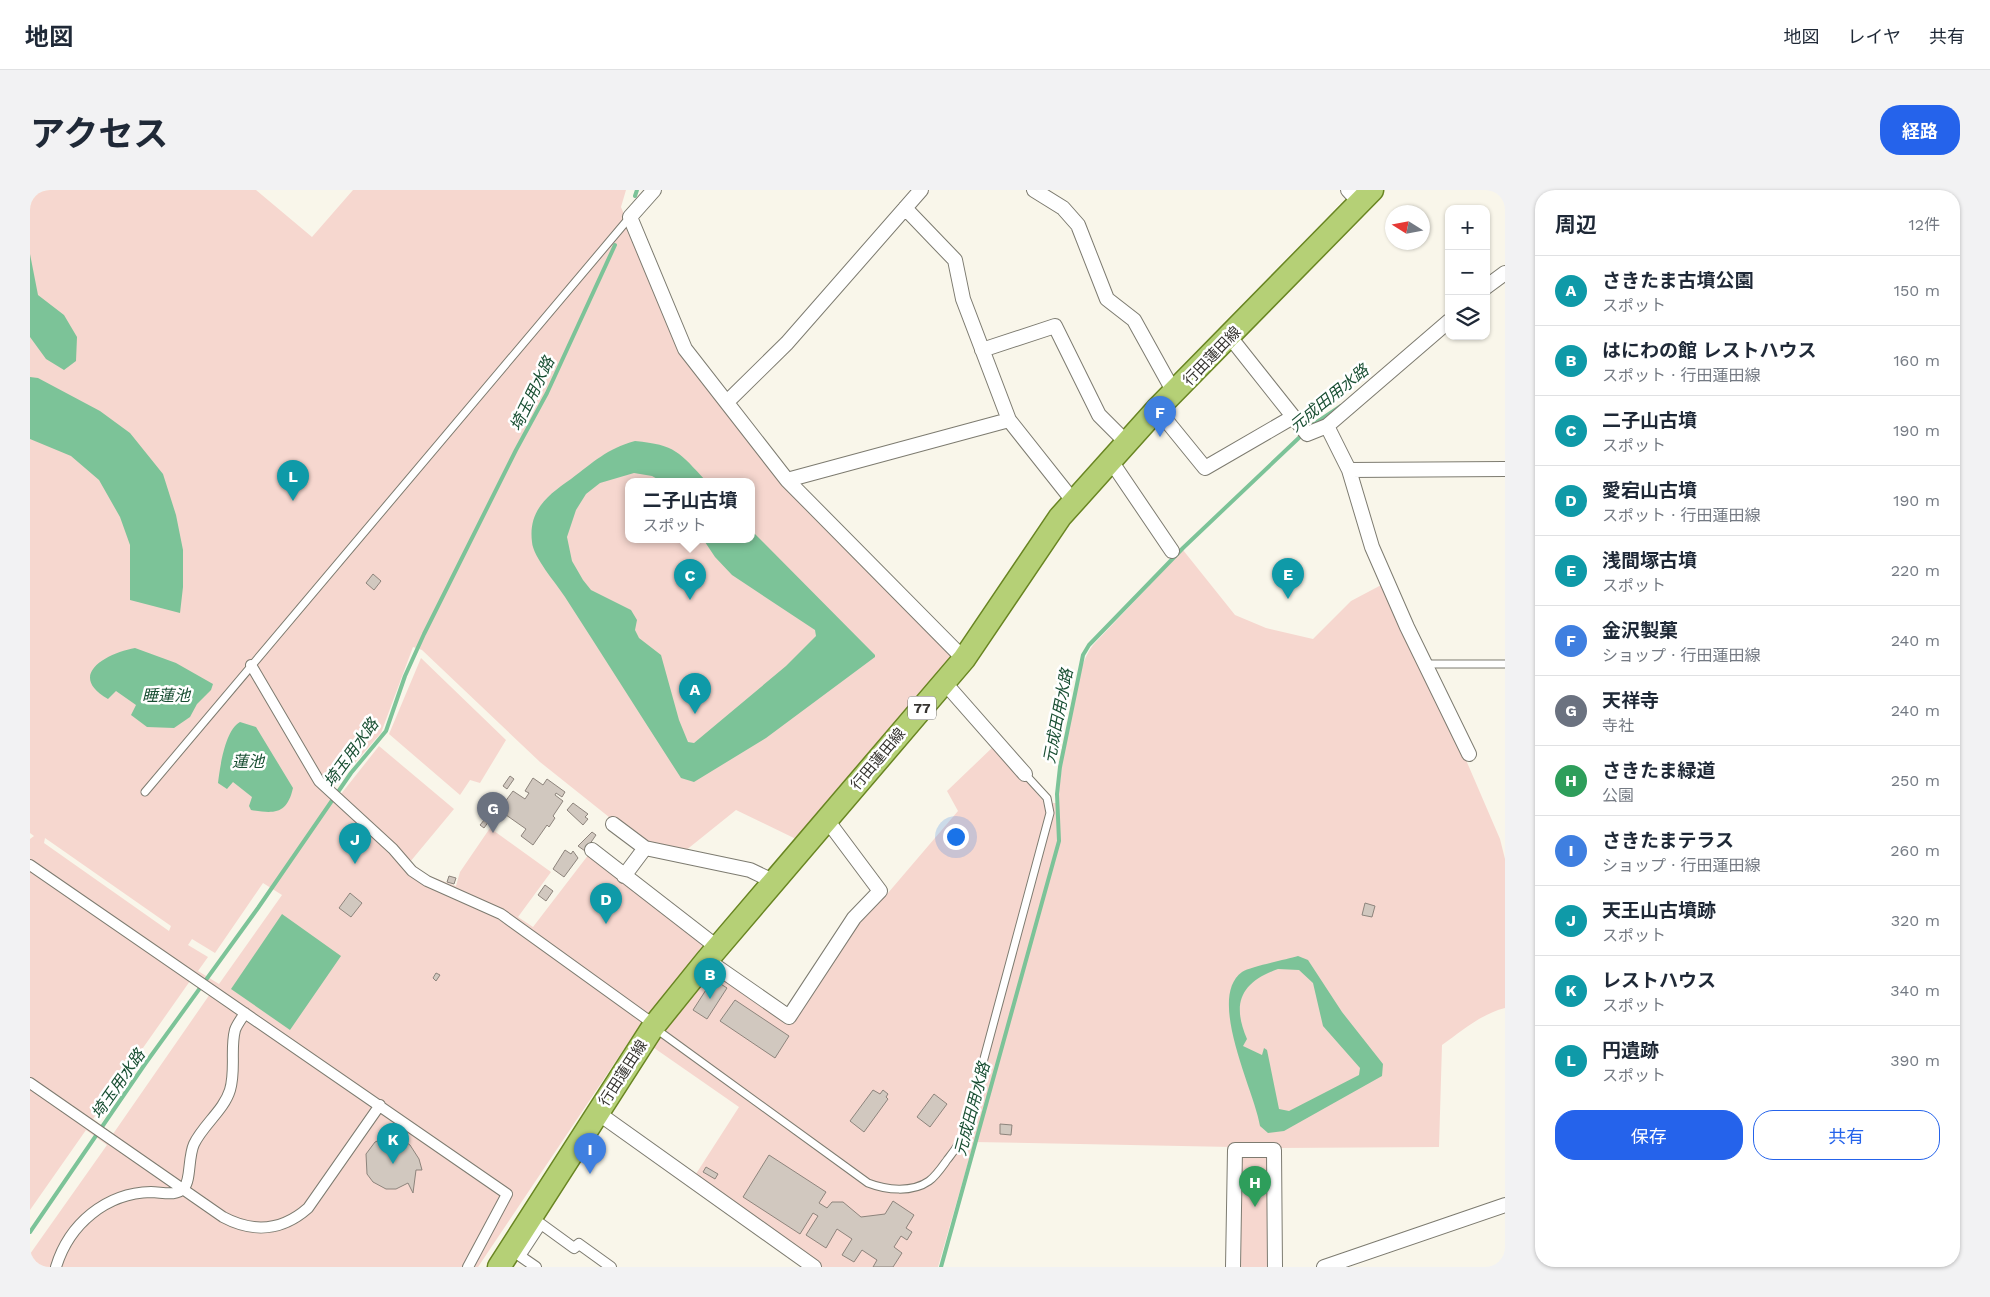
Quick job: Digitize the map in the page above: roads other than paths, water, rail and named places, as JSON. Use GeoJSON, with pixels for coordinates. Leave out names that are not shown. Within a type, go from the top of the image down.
{"type":"FeatureCollection","features":[{"type":"Feature","properties":{"kind":"main road","name":"行田蓮田線"},"geometry":{"type":"LineString","coordinates":[[498,1267],[598,1113],[650,1023],[775,882],[964,659],[1060,517],[1157,410],[1230,337],[1360,194]]}},
{"type":"Feature","properties":{"kind":"street"},"geometry":{"type":"LineString","coordinates":[[654,190],[630,217],[685,349],[728,401],[788,480],[964,659]]}},
{"type":"Feature","properties":{"kind":"street"},"geometry":{"type":"LineString","coordinates":[[728,401],[787,343],[921,190]]}},
{"type":"Feature","properties":{"kind":"street"},"geometry":{"type":"LineString","coordinates":[[1034,190],[1063,208],[1078,225],[1108,299],[1134,320],[1174,394]]}},
{"type":"Feature","properties":{"kind":"street"},"geometry":{"type":"LineString","coordinates":[[906,208],[955,260],[963,299],[1008,420],[1074,502]]}},
{"type":"Feature","properties":{"kind":"street"},"geometry":{"type":"LineString","coordinates":[[1490,284],[1505,273]]}},
{"type":"Feature","properties":{"kind":"street"},"geometry":{"type":"LineString","coordinates":[[1157,410],[1205,468],[1300,426],[1326,426],[1401,365],[1445,325]]}},
{"type":"Feature","properties":{"kind":"street"},"geometry":{"type":"LineString","coordinates":[[982,350],[1056,326],[1099,415],[1127,443]]}},
{"type":"Feature","properties":{"kind":"street"},"geometry":{"type":"LineString","coordinates":[[1230,337],[1300,426]]}},
{"type":"Feature","properties":{"kind":"street"},"geometry":{"type":"LineString","coordinates":[[788,480],[1008,420]]}},
{"type":"Feature","properties":{"kind":"street"},"geometry":{"type":"LineString","coordinates":[[1326,426],[1349,470],[1372,547],[1407,627],[1427,664],[1469,754]]}},
{"type":"Feature","properties":{"kind":"street"},"geometry":{"type":"LineString","coordinates":[[1111,461],[1172,551]]}},
{"type":"Feature","properties":{"kind":"street"},"geometry":{"type":"LineString","coordinates":[[1349,470],[1505,469]]}},
{"type":"Feature","properties":{"kind":"street"},"geometry":{"type":"LineString","coordinates":[[251,665],[318,781],[393,849],[412,871],[426,881],[501,914],[650,1023]]}},
{"type":"Feature","properties":{"kind":"street"},"geometry":{"type":"LineString","coordinates":[[944,682],[1025,774]]}},
{"type":"Feature","properties":{"kind":"street"},"geometry":{"type":"LineString","coordinates":[[592,850],[712,954],[789,1016],[854,918],[880,892],[827,820]]}},
{"type":"Feature","properties":{"kind":"street"},"geometry":{"type":"LineString","coordinates":[[613,824],[644,848],[750,870],[775,882]]}},
{"type":"Feature","properties":{"kind":"street"},"geometry":{"type":"LineString","coordinates":[[624,876],[644,848]]}},
{"type":"Feature","properties":{"kind":"street"},"geometry":{"type":"LineString","coordinates":[[30,865],[507,1194],[468,1267]]}},
{"type":"Feature","properties":{"kind":"street"},"geometry":{"type":"LineString","coordinates":[[56,1267],[70,1237],[89,1215],[104,1205],[132,1194],[178,1193],[183,1189],[188,1179],[189,1160],[194,1143],[230,1090],[235,1067],[235,1030],[245,1013]]}},
{"type":"Feature","properties":{"kind":"street"},"geometry":{"type":"LineString","coordinates":[[30,1083],[223,1217],[244,1226],[264,1228],[288,1222],[303,1212],[319,1196],[380,1105]]}},
{"type":"Feature","properties":{"kind":"street"},"geometry":{"type":"LineString","coordinates":[[598,1113],[814,1267]]}},
{"type":"Feature","properties":{"kind":"street"},"geometry":{"type":"LineString","coordinates":[[1234,1267],[1235,1150],[1274,1150],[1275,1267]]}},
{"type":"Feature","properties":{"kind":"street"},"geometry":{"type":"LineString","coordinates":[[1324,1267],[1505,1205]]}},
{"type":"Feature","properties":{"kind":"street"},"geometry":{"type":"LineString","coordinates":[[536,1267],[520,1256],[541,1224],[574,1248],[579,1244],[611,1267]]}},
{"type":"Feature","properties":{"kind":"lane"},"geometry":{"type":"LineString","coordinates":[[145,792],[630,217]]}},
{"type":"Feature","properties":{"kind":"lane"},"geometry":{"type":"LineString","coordinates":[[1427,664],[1505,664]]}},
{"type":"Feature","properties":{"kind":"lane"},"geometry":{"type":"LineString","coordinates":[[650,1023],[868,1183],[883,1189],[906,1188],[924,1184],[931,1180],[960,1143],[964,1133],[1050,813],[1047,798],[1025,774]]}},
{"type":"Feature","properties":{"kind":"water"},"geometry":{"type":"Polygon","coordinates":[[[30,254],[38,295],[64,315],[77,337],[76,361],[64,370],[46,359],[30,337],[30,254]]]}},
{"type":"Feature","properties":{"kind":"water"},"geometry":{"type":"Polygon","coordinates":[[[30,377],[38,378],[100,411],[130,433],[163,474],[176,515],[183,550],[183,587],[180,613],[130,600],[130,545],[120,517],[99,480],[71,456],[30,439],[30,377]]]}},
{"type":"Feature","properties":{"kind":"water"},"geometry":{"type":"Polygon","coordinates":[[[635,441],[668,448],[682,457],[703,478],[656,478],[634,473],[600,483],[586,494],[576,510],[567,537],[572,561],[591,590],[631,610],[637,620],[635,630],[639,638],[661,655],[679,720],[688,742],[694,743],[786,666],[816,636],[815,630],[732,575],[715,557],[706,543],[755,543],[755,534],[875,655],[875,657],[766,738],[694,782],[681,778],[533,548],[533,521],[541,504],[601,457],[625,444],[635,441]]]}},
{"type":"Feature","properties":{"kind":"water","name":"睡蓮池"},"geometry":{"type":"Polygon","coordinates":[[[135,648],[176,663],[213,684],[211,690],[197,704],[190,717],[174,728],[147,727],[131,715],[136,705],[116,691],[108,699],[96,690],[91,682],[91,674],[95,666],[113,655],[135,648]]]}},
{"type":"Feature","properties":{"kind":"water","name":"蓮池"},"geometry":{"type":"Polygon","coordinates":[[[240,722],[256,727],[293,788],[287,803],[279,810],[267,812],[251,810],[249,806],[252,797],[233,782],[227,789],[218,783],[227,741],[235,726],[240,722]]]}},
{"type":"Feature","properties":{"kind":"water"},"geometry":{"type":"Polygon","coordinates":[[[282,914],[341,956],[290,1030],[231,989],[282,914]]]}},
{"type":"Feature","properties":{"kind":"water"},"geometry":{"type":"Polygon","coordinates":[[[1298,956],[1308,960],[1342,1012],[1383,1064],[1382,1076],[1284,1131],[1268,1133],[1260,1126],[1236,1046],[1229,1002],[1232,985],[1242,972],[1260,965],[1298,956]],[[1278,969],[1266,974],[1248,987],[1240,1004],[1242,1026],[1247,1039],[1243,1046],[1262,1055],[1264,1048],[1267,1050],[1279,1109],[1289,1111],[1359,1075],[1360,1068],[1323,1026],[1313,983],[1299,970],[1278,969]]]}},
{"type":"Feature","properties":{"kind":"waterway","name":"埼玉用水路"},"geometry":{"type":"LineString","coordinates":[[635,196],[637,190]]}},
{"type":"Feature","properties":{"kind":"waterway","name":"埼玉用水路"},"geometry":{"type":"LineString","coordinates":[[30,1232],[145,1064],[258,908],[351,773],[386,731],[405,676],[424,634],[516,450],[547,393],[615,245]]}},
{"type":"Feature","properties":{"kind":"waterway","name":"元成田用水路"},"geometry":{"type":"LineString","coordinates":[[1311,426],[1341,406]]}},
{"type":"Feature","properties":{"kind":"waterway","name":"元成田用水路"},"geometry":{"type":"LineString","coordinates":[[941,1267],[1059,841],[1057,794],[1060,767],[1083,655],[1089,645],[1183,548],[1303,434]]}},
{"type":"Feature","properties":{"kind":"place","name":"金沢製菓"},"geometry":{"type":"Point","coordinates":[1160,437]}},
{"type":"Feature","properties":{"kind":"place","name":"円遺跡"},"geometry":{"type":"Point","coordinates":[293,501]}},
{"type":"Feature","properties":{"kind":"place","name":"浅間塚古墳"},"geometry":{"type":"Point","coordinates":[1288,599]}},
{"type":"Feature","properties":{"kind":"place","name":"二子山古墳"},"geometry":{"type":"Point","coordinates":[690,600]}},
{"type":"Feature","properties":{"kind":"place","name":"さきたま古墳公園"},"geometry":{"type":"Point","coordinates":[695,714]}},
{"type":"Feature","properties":{"kind":"place","name":"天祥寺"},"geometry":{"type":"Point","coordinates":[493,833]}},
{"type":"Feature","properties":{"kind":"place","name":"天王山古墳跡"},"geometry":{"type":"Point","coordinates":[355,864]}},
{"type":"Feature","properties":{"kind":"place","name":"愛宕山古墳"},"geometry":{"type":"Point","coordinates":[606,924]}},
{"type":"Feature","properties":{"kind":"place","name":"はにわの館 レストハウス"},"geometry":{"type":"Point","coordinates":[710,999]}},
{"type":"Feature","properties":{"kind":"place","name":"レストハウス"},"geometry":{"type":"Point","coordinates":[393,1164]}},
{"type":"Feature","properties":{"kind":"place","name":"さきたまテラス"},"geometry":{"type":"Point","coordinates":[590,1174]}},
{"type":"Feature","properties":{"kind":"place","name":"さきたま緑道"},"geometry":{"type":"Point","coordinates":[1255,1207]}}]}
